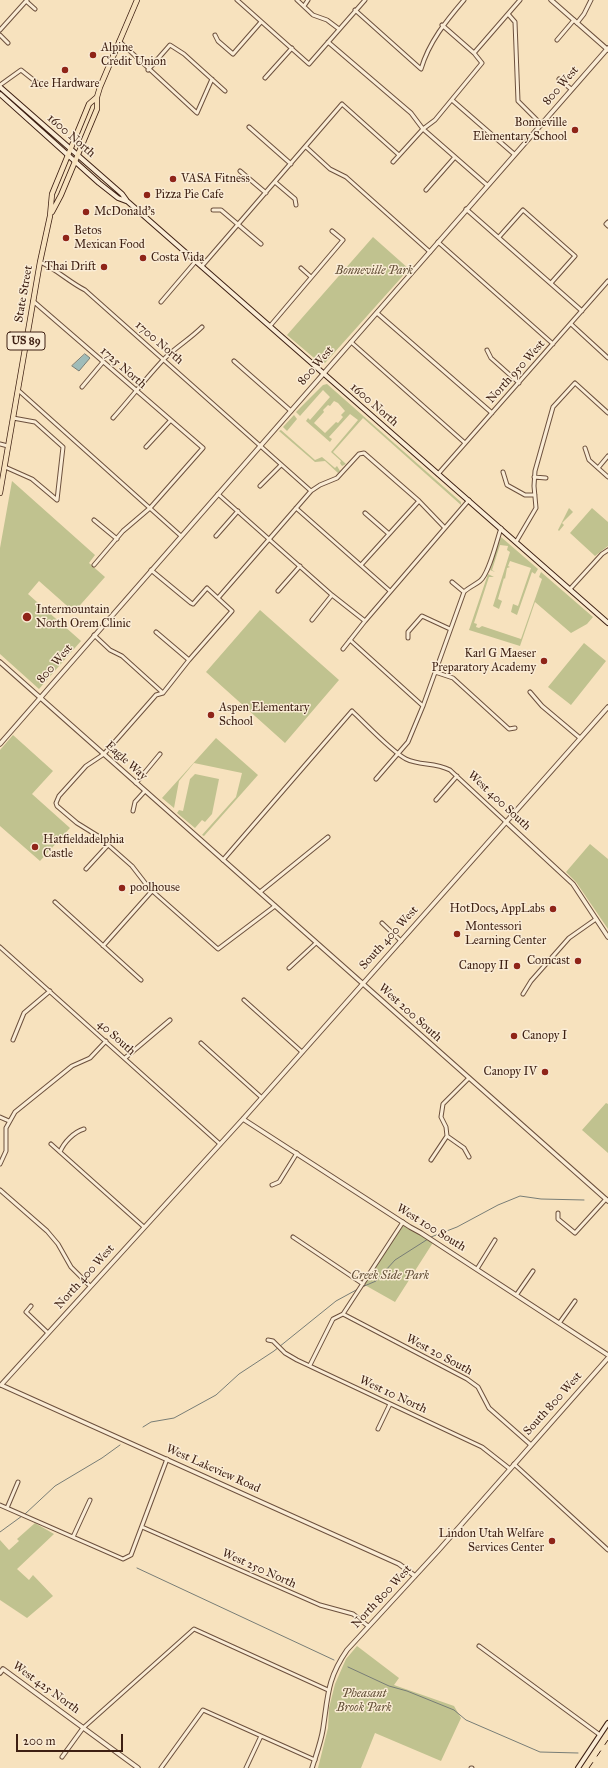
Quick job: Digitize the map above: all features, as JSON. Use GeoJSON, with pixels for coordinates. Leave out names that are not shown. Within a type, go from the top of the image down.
{"type":"FeatureCollection","features":[{"type":"Feature","properties":{"kind":"main road","name":"State Street"},"geometry":{"type":"LineString","coordinates":[[0,493],[40,262],[50,216],[52,194],[89,104],[96,98],[137,0]]}},
{"type":"Feature","properties":{"kind":"main road","name":"1600 North"},"geometry":{"type":"LineString","coordinates":[[0,86],[122,194],[127,201],[608,623]]}},
{"type":"Feature","properties":{"kind":"main road","name":"1600 North"},"geometry":{"type":"LineString","coordinates":[[0,94],[74,162],[118,198],[127,201]]}},
{"type":"Feature","properties":{"kind":"main road","name":"State Street"},"geometry":{"type":"LineString","coordinates":[[50,216],[61,196],[97,108],[96,98]]}},
{"type":"Feature","properties":{"kind":"main road"},"geometry":{"type":"LineString","coordinates":[[578,1768],[608,1724]]}},
{"type":"Feature","properties":{"kind":"street"},"geometry":{"type":"LineString","coordinates":[[0,30],[26,0],[35,9]]}},
{"type":"Feature","properties":{"kind":"street"},"geometry":{"type":"LineString","coordinates":[[237,0],[309,64],[365,0]]}},
{"type":"Feature","properties":{"kind":"street"},"geometry":{"type":"LineString","coordinates":[[297,0],[314,15],[327,20],[339,29]]}},
{"type":"Feature","properties":{"kind":"street"},"geometry":{"type":"LineString","coordinates":[[304,6],[308,0]]}},
{"type":"Feature","properties":{"kind":"street"},"geometry":{"type":"LineString","coordinates":[[355,10],[421,69],[428,49],[442,25],[464,0]]}},
{"type":"Feature","properties":{"kind":"street"},"geometry":{"type":"LineString","coordinates":[[474,53],[520,0]]}},
{"type":"Feature","properties":{"kind":"street"},"geometry":{"type":"LineString","coordinates":[[551,0],[608,49]]}},
{"type":"Feature","properties":{"kind":"street"},"geometry":{"type":"LineString","coordinates":[[557,40],[584,14],[591,0]]}},
{"type":"Feature","properties":{"kind":"street"},"geometry":{"type":"LineString","coordinates":[[508,14],[514,22],[518,101],[541,124]]}},
{"type":"Feature","properties":{"kind":"street"},"geometry":{"type":"LineString","coordinates":[[215,34],[218,41],[233,54],[262,22]]}},
{"type":"Feature","properties":{"kind":"street"},"geometry":{"type":"LineString","coordinates":[[393,162],[423,129],[435,120],[481,67],[482,61],[442,25]]}},
{"type":"Feature","properties":{"kind":"street"},"geometry":{"type":"LineString","coordinates":[[0,35],[8,43]]}},
{"type":"Feature","properties":{"kind":"street"},"geometry":{"type":"LineString","coordinates":[[119,42],[197,113],[212,79]]}},
{"type":"Feature","properties":{"kind":"street"},"geometry":{"type":"LineString","coordinates":[[328,42],[411,113],[423,129],[486,185]]}},
{"type":"Feature","properties":{"kind":"street"},"geometry":{"type":"LineString","coordinates":[[148,70],[170,45],[184,54],[225,92]]}},
{"type":"Feature","properties":{"kind":"street"},"geometry":{"type":"LineString","coordinates":[[265,78],[292,48]]}},
{"type":"Feature","properties":{"kind":"street","name":"800 West"},"geometry":{"type":"LineString","coordinates":[[0,744],[39,697],[430,252],[486,185],[608,49]]}},
{"type":"Feature","properties":{"kind":"street"},"geometry":{"type":"LineString","coordinates":[[0,86],[21,70],[41,86]]}},
{"type":"Feature","properties":{"kind":"street"},"geometry":{"type":"LineString","coordinates":[[559,79],[571,89]]}},
{"type":"Feature","properties":{"kind":"street"},"geometry":{"type":"LineString","coordinates":[[452,100],[514,154]]}},
{"type":"Feature","properties":{"kind":"street"},"geometry":{"type":"LineString","coordinates":[[202,266],[342,104],[399,155]]}},
{"type":"Feature","properties":{"kind":"street"},"geometry":{"type":"LineString","coordinates":[[249,127],[291,164]]}},
{"type":"Feature","properties":{"kind":"street"},"geometry":{"type":"LineString","coordinates":[[306,147],[330,169],[346,177],[430,252]]}},
{"type":"Feature","properties":{"kind":"street"},"geometry":{"type":"LineString","coordinates":[[426,190],[455,157]]}},
{"type":"Feature","properties":{"kind":"street"},"geometry":{"type":"LineString","coordinates":[[240,171],[266,193]]}},
{"type":"Feature","properties":{"kind":"street"},"geometry":{"type":"LineString","coordinates":[[275,182],[294,199],[296,205]]}},
{"type":"Feature","properties":{"kind":"street"},"geometry":{"type":"LineString","coordinates":[[466,209],[582,311]]}},
{"type":"Feature","properties":{"kind":"street"},"geometry":{"type":"LineString","coordinates":[[213,210],[221,210],[261,244]]}},
{"type":"Feature","properties":{"kind":"street"},"geometry":{"type":"LineString","coordinates":[[499,237],[523,210],[575,256],[551,283]]}},
{"type":"Feature","properties":{"kind":"street"},"geometry":{"type":"LineString","coordinates":[[270,326],[343,240],[332,231]]}},
{"type":"Feature","properties":{"kind":"street"},"geometry":{"type":"LineString","coordinates":[[438,242],[553,344]]}},
{"type":"Feature","properties":{"kind":"street"},"geometry":{"type":"LineString","coordinates":[[161,302],[196,261]]}},
{"type":"Feature","properties":{"kind":"street","name":"1700 North"},"geometry":{"type":"LineString","coordinates":[[40,262],[50,266],[68,281],[85,290],[311,491]]}},
{"type":"Feature","properties":{"kind":"street"},"geometry":{"type":"LineString","coordinates":[[301,268],[311,277]]}},
{"type":"Feature","properties":{"kind":"street","name":"North 950 West"},"geometry":{"type":"LineString","coordinates":[[438,474],[608,281]]}},
{"type":"Feature","properties":{"kind":"street","name":"1725 North"},"geometry":{"type":"LineString","coordinates":[[33,301],[203,448],[150,508]]}},
{"type":"Feature","properties":{"kind":"street"},"geometry":{"type":"LineString","coordinates":[[377,312],[492,413]]}},
{"type":"Feature","properties":{"kind":"street"},"geometry":{"type":"LineString","coordinates":[[571,324],[607,356]]}},
{"type":"Feature","properties":{"kind":"street"},"geometry":{"type":"LineString","coordinates":[[113,418],[164,359],[177,347],[189,340],[202,327]]}},
{"type":"Feature","properties":{"kind":"street"},"geometry":{"type":"LineString","coordinates":[[351,342],[465,443]]}},
{"type":"Feature","properties":{"kind":"street"},"geometry":{"type":"LineString","coordinates":[[487,350],[491,358],[519,383]]}},
{"type":"Feature","properties":{"kind":"street"},"geometry":{"type":"LineString","coordinates":[[234,361],[291,410]]}},
{"type":"Feature","properties":{"kind":"street"},"geometry":{"type":"LineString","coordinates":[[82,387],[103,362]]}},
{"type":"Feature","properties":{"kind":"street"},"geometry":{"type":"LineString","coordinates":[[516,542],[536,508],[534,476],[553,407],[575,383],[608,413]]}},
{"type":"Feature","properties":{"kind":"street"},"geometry":{"type":"LineString","coordinates":[[18,390],[181,536]]}},
{"type":"Feature","properties":{"kind":"street"},"geometry":{"type":"LineString","coordinates":[[5,467],[32,479],[57,500],[63,447],[36,422],[13,418]]}},
{"type":"Feature","properties":{"kind":"street"},"geometry":{"type":"LineString","coordinates":[[146,447],[170,421]]}},
{"type":"Feature","properties":{"kind":"street"},"geometry":{"type":"LineString","coordinates":[[0,444],[8,446]]}},
{"type":"Feature","properties":{"kind":"street"},"geometry":{"type":"LineString","coordinates":[[585,448],[589,460],[608,477]]}},
{"type":"Feature","properties":{"kind":"street"},"geometry":{"type":"LineString","coordinates":[[218,598],[311,491],[336,478],[358,454],[364,453],[418,501],[445,528]]}},
{"type":"Feature","properties":{"kind":"street"},"geometry":{"type":"LineString","coordinates":[[598,468],[608,456]]}},
{"type":"Feature","properties":{"kind":"street"},"geometry":{"type":"LineString","coordinates":[[260,486],[281,465]]}},
{"type":"Feature","properties":{"kind":"street"},"geometry":{"type":"LineString","coordinates":[[503,472],[507,485],[526,495],[535,495]]}},
{"type":"Feature","properties":{"kind":"street"},"geometry":{"type":"LineString","coordinates":[[534,476],[546,478]]}},
{"type":"Feature","properties":{"kind":"street"},"geometry":{"type":"LineString","coordinates":[[218,494],[332,595],[364,621]]}},
{"type":"Feature","properties":{"kind":"street"},"geometry":{"type":"LineString","coordinates":[[343,649],[364,621],[469,500]]}},
{"type":"Feature","properties":{"kind":"street"},"geometry":{"type":"LineString","coordinates":[[360,565],[418,501]]}},
{"type":"Feature","properties":{"kind":"street"},"geometry":{"type":"LineString","coordinates":[[94,565],[116,539],[150,508]]}},
{"type":"Feature","properties":{"kind":"street"},"geometry":{"type":"LineString","coordinates":[[296,508],[390,592]]}},
{"type":"Feature","properties":{"kind":"street"},"geometry":{"type":"LineString","coordinates":[[216,536],[238,511]]}},
{"type":"Feature","properties":{"kind":"street"},"geometry":{"type":"LineString","coordinates":[[365,513],[389,534]]}},
{"type":"Feature","properties":{"kind":"street"},"geometry":{"type":"LineString","coordinates":[[94,520],[116,539]]}},
{"type":"Feature","properties":{"kind":"street"},"geometry":{"type":"LineString","coordinates":[[376,779],[408,742],[423,706],[464,592],[470,586],[481,581],[501,528]]}},
{"type":"Feature","properties":{"kind":"street"},"geometry":{"type":"LineString","coordinates":[[570,589],[602,554],[608,550]]}},
{"type":"Feature","properties":{"kind":"street"},"geometry":{"type":"LineString","coordinates":[[278,591],[300,566]]}},
{"type":"Feature","properties":{"kind":"street"},"geometry":{"type":"LineString","coordinates":[[151,570],[191,603],[193,604],[207,588],[232,611],[189,660],[163,693],[156,695],[104,754],[86,766],[59,796],[56,803],[77,823],[108,845],[140,874],[152,891],[218,949],[275,906]]}},
{"type":"Feature","properties":{"kind":"street"},"geometry":{"type":"LineString","coordinates":[[452,582],[464,592]]}},
{"type":"Feature","properties":{"kind":"street"},"geometry":{"type":"LineString","coordinates":[[312,620],[332,595]]}},
{"type":"Feature","properties":{"kind":"street"},"geometry":{"type":"LineString","coordinates":[[408,638],[408,632],[422,616],[450,629]]}},
{"type":"Feature","properties":{"kind":"street"},"geometry":{"type":"LineString","coordinates":[[156,632],[189,660]]}},
{"type":"Feature","properties":{"kind":"street"},"geometry":{"type":"LineString","coordinates":[[94,635],[110,650],[122,656],[163,693]]}},
{"type":"Feature","properties":{"kind":"street"},"geometry":{"type":"LineString","coordinates":[[350,640],[423,706]]}},
{"type":"Feature","properties":{"kind":"street","name":"Eagle Way"},"geometry":{"type":"LineString","coordinates":[[0,662],[200,839]]}},
{"type":"Feature","properties":{"kind":"street"},"geometry":{"type":"LineString","coordinates":[[435,672],[448,675],[509,729],[516,728]]}},
{"type":"Feature","properties":{"kind":"street"},"geometry":{"type":"LineString","coordinates":[[530,692],[542,706],[580,738]]}},
{"type":"Feature","properties":{"kind":"street","name":"South 400 West"},"geometry":{"type":"LineString","coordinates":[[185,1183],[608,707]]}},
{"type":"Feature","properties":{"kind":"street","name":"West 400 South"},"geometry":{"type":"LineString","coordinates":[[223,860],[352,711],[407,760],[440,766],[457,776],[573,884],[608,937]]}},
{"type":"Feature","properties":{"kind":"street"},"geometry":{"type":"LineString","coordinates":[[136,783],[160,754]]}},
{"type":"Feature","properties":{"kind":"street"},"geometry":{"type":"LineString","coordinates":[[436,800],[457,776]]}},
{"type":"Feature","properties":{"kind":"street"},"geometry":{"type":"LineString","coordinates":[[133,811],[136,802],[145,791]]}},
{"type":"Feature","properties":{"kind":"street"},"geometry":{"type":"LineString","coordinates":[[260,892],[328,837]]}},
{"type":"Feature","properties":{"kind":"street","name":"West 200 South"},"geometry":{"type":"LineString","coordinates":[[200,839],[607,1200]]}},
{"type":"Feature","properties":{"kind":"street"},"geometry":{"type":"LineString","coordinates":[[86,869],[108,845]]}},
{"type":"Feature","properties":{"kind":"street"},"geometry":{"type":"LineString","coordinates":[[103,946],[152,891]]}},
{"type":"Feature","properties":{"kind":"street"},"geometry":{"type":"LineString","coordinates":[[55,902],[141,980]]}},
{"type":"Feature","properties":{"kind":"street"},"geometry":{"type":"LineString","coordinates":[[523,994],[531,980],[569,938],[596,919]]}},
{"type":"Feature","properties":{"kind":"street"},"geometry":{"type":"LineString","coordinates":[[382,923],[401,941]]}},
{"type":"Feature","properties":{"kind":"street"},"geometry":{"type":"LineString","coordinates":[[289,968],[316,943]]}},
{"type":"Feature","properties":{"kind":"street","name":"40 South"},"geometry":{"type":"LineString","coordinates":[[0,947],[220,1144]]}},
{"type":"Feature","properties":{"kind":"street"},"geometry":{"type":"LineString","coordinates":[[13,1040],[24,1013],[50,991]]}},
{"type":"Feature","properties":{"kind":"street"},"geometry":{"type":"LineString","coordinates":[[244,1000],[302,1052]]}},
{"type":"Feature","properties":{"kind":"street"},"geometry":{"type":"LineString","coordinates":[[125,1058],[170,1020]]}},
{"type":"Feature","properties":{"kind":"street"},"geometry":{"type":"LineString","coordinates":[[0,1164],[6,1151],[6,1134],[9,1121],[21,1107],[72,1066],[90,1058],[106,1041]]}},
{"type":"Feature","properties":{"kind":"street"},"geometry":{"type":"LineString","coordinates":[[201,1043],[261,1098]]}},
{"type":"Feature","properties":{"kind":"street"},"geometry":{"type":"LineString","coordinates":[[431,1160],[447,1136],[446,1127],[441,1117],[443,1104],[469,1078]]}},
{"type":"Feature","properties":{"kind":"street"},"geometry":{"type":"LineString","coordinates":[[0,1117],[9,1121]]}},
{"type":"Feature","properties":{"kind":"street","name":"West 100 South"},"geometry":{"type":"LineString","coordinates":[[243,1119],[477,1268],[608,1355]]}},
{"type":"Feature","properties":{"kind":"street"},"geometry":{"type":"LineString","coordinates":[[60,1152],[62,1146],[84,1129]]}},
{"type":"Feature","properties":{"kind":"street"},"geometry":{"type":"LineString","coordinates":[[447,1136],[464,1148],[469,1157]]}},
{"type":"Feature","properties":{"kind":"street"},"geometry":{"type":"LineString","coordinates":[[50,1144],[144,1227]]}},
{"type":"Feature","properties":{"kind":"street"},"geometry":{"type":"LineString","coordinates":[[272,1185],[279,1182],[297,1153]]}},
{"type":"Feature","properties":{"kind":"street","name":"North 400 West"},"geometry":{"type":"LineString","coordinates":[[1,1385],[185,1183]]}},
{"type":"Feature","properties":{"kind":"street"},"geometry":{"type":"LineString","coordinates":[[0,1190],[47,1231],[58,1244],[71,1267],[90,1286]]}},
{"type":"Feature","properties":{"kind":"street"},"geometry":{"type":"LineString","coordinates":[[558,1213],[558,1219],[575,1233],[607,1200]]}},
{"type":"Feature","properties":{"kind":"street"},"geometry":{"type":"LineString","coordinates":[[310,1365],[333,1319],[343,1314],[403,1222]]}},
{"type":"Feature","properties":{"kind":"street"},"geometry":{"type":"LineString","coordinates":[[293,1237],[363,1284]]}},
{"type":"Feature","properties":{"kind":"street"},"geometry":{"type":"LineString","coordinates":[[477,1268],[496,1240]]}},
{"type":"Feature","properties":{"kind":"street"},"geometry":{"type":"LineString","coordinates":[[516,1294],[533,1271]]}},
{"type":"Feature","properties":{"kind":"street"},"geometry":{"type":"LineString","coordinates":[[560,1322],[575,1301]]}},
{"type":"Feature","properties":{"kind":"street"},"geometry":{"type":"LineString","coordinates":[[31,1306],[26,1312],[48,1333]]}},
{"type":"Feature","properties":{"kind":"street","name":"West 20 South"},"geometry":{"type":"LineString","coordinates":[[343,1314],[467,1379],[478,1387],[490,1408],[531,1444]]}},
{"type":"Feature","properties":{"kind":"street","name":"West 10 North"},"geometry":{"type":"LineString","coordinates":[[268,1340],[273,1340],[285,1353],[482,1447],[510,1469]]}},
{"type":"Feature","properties":{"kind":"street","name":"South 800 West"},"geometry":{"type":"LineString","coordinates":[[514,1464],[608,1358]]}},
{"type":"Feature","properties":{"kind":"street","name":"West Lakeview Road"},"geometry":{"type":"LineString","coordinates":[[1,1385],[399,1564],[415,1576]]}},
{"type":"Feature","properties":{"kind":"street"},"geometry":{"type":"LineString","coordinates":[[378,1429],[390,1404]]}},
{"type":"Feature","properties":{"kind":"street"},"geometry":{"type":"LineString","coordinates":[[0,1505],[126,1559],[131,1555],[167,1459]]}},
{"type":"Feature","properties":{"kind":"street"},"geometry":{"type":"LineString","coordinates":[[514,1464],[608,1550]]}},
{"type":"Feature","properties":{"kind":"street","name":"North 800 West"},"geometry":{"type":"LineString","coordinates":[[312,1768],[323,1730],[328,1690],[339,1661],[368,1626],[415,1576],[514,1464]]}},
{"type":"Feature","properties":{"kind":"street"},"geometry":{"type":"LineString","coordinates":[[7,1508],[18,1482]]}},
{"type":"Feature","properties":{"kind":"street"},"geometry":{"type":"LineString","coordinates":[[73,1537],[90,1500]]}},
{"type":"Feature","properties":{"kind":"street","name":"West 250 North"},"geometry":{"type":"LineString","coordinates":[[142,1527],[320,1605],[353,1614],[368,1626]]}},
{"type":"Feature","properties":{"kind":"street"},"geometry":{"type":"LineString","coordinates":[[62,1757],[83,1728],[194,1629],[328,1690]]}},
{"type":"Feature","properties":{"kind":"street"},"geometry":{"type":"LineString","coordinates":[[479,1646],[600,1735]]}},
{"type":"Feature","properties":{"kind":"street"},"geometry":{"type":"LineString","coordinates":[[0,1673],[1,1668]]}},
{"type":"Feature","properties":{"kind":"street","name":"West 425 North"},"geometry":{"type":"LineString","coordinates":[[1,1668],[138,1768]]}},
{"type":"Feature","properties":{"kind":"street"},"geometry":{"type":"LineString","coordinates":[[161,1768],[203,1710],[315,1760]]}},
{"type":"Feature","properties":{"kind":"street"},"geometry":{"type":"LineString","coordinates":[[246,1768],[261,1736]]}},
{"type":"Feature","properties":{"kind":"green space","name":"Bonneville Park"},"geometry":{"type":"Polygon","coordinates":[[[373,237],[409,269],[325,363],[320,363],[287,335],[373,237]]]}},
{"type":"Feature","properties":{"kind":"green space"},"geometry":{"type":"Polygon","coordinates":[[[327,384],[461,502],[461,505],[363,418],[333,452],[346,464],[342,466],[340,463],[341,461],[331,452],[358,420],[350,414],[329,437],[332,439],[330,442],[306,421],[308,418],[310,420],[330,397],[323,390],[300,416],[296,412],[323,385],[327,384]],[[334,401],[330,406],[328,405],[314,423],[325,433],[343,417],[341,415],[345,411],[338,403],[334,401]]]}},
{"type":"Feature","properties":{"kind":"green space"},"geometry":{"type":"Polygon","coordinates":[[[294,415],[297,419],[287,431],[283,427],[294,415]]]}},
{"type":"Feature","properties":{"kind":"green space"},"geometry":{"type":"Polygon","coordinates":[[[281,430],[315,460],[322,457],[335,468],[337,466],[340,471],[338,473],[325,461],[315,462],[279,431],[281,430]]]}},
{"type":"Feature","properties":{"kind":"green space"},"geometry":{"type":"Polygon","coordinates":[[[12,481],[95,555],[89,563],[105,577],[74,612],[39,581],[28,594],[81,641],[39,689],[0,654],[0,548],[12,481]]]}},
{"type":"Feature","properties":{"kind":"green space"},"geometry":{"type":"Polygon","coordinates":[[[569,508],[573,512],[562,523],[564,525],[559,531],[558,530],[569,508]]]}},
{"type":"Feature","properties":{"kind":"green space"},"geometry":{"type":"Polygon","coordinates":[[[592,508],[608,522],[608,546],[595,556],[570,533],[592,508]]]}},
{"type":"Feature","properties":{"kind":"green space"},"geometry":{"type":"Polygon","coordinates":[[[501,537],[538,569],[535,574],[532,572],[517,615],[511,612],[513,604],[518,606],[531,568],[510,561],[508,566],[510,567],[507,568],[498,599],[502,601],[499,609],[493,606],[510,552],[507,550],[508,546],[500,545],[492,570],[495,572],[490,570],[501,537]]]}},
{"type":"Feature","properties":{"kind":"green space"},"geometry":{"type":"Polygon","coordinates":[[[541,572],[593,617],[587,624],[571,633],[535,602],[520,646],[469,630],[488,574],[494,577],[489,577],[474,623],[477,624],[476,627],[479,628],[482,626],[521,639],[542,579],[539,577],[541,572]]]}},
{"type":"Feature","properties":{"kind":"green space"},"geometry":{"type":"Polygon","coordinates":[[[260,610],[339,680],[285,743],[206,672],[260,610]]]}},
{"type":"Feature","properties":{"kind":"green space"},"geometry":{"type":"Polygon","coordinates":[[[584,643],[606,661],[571,705],[548,687],[584,643]]]}},
{"type":"Feature","properties":{"kind":"green space"},"geometry":{"type":"Polygon","coordinates":[[[13,735],[53,771],[32,794],[70,828],[40,861],[0,826],[0,750],[13,735]]]}},
{"type":"Feature","properties":{"kind":"green space"},"geometry":{"type":"Polygon","coordinates":[[[216,738],[258,775],[204,836],[202,835],[236,797],[242,773],[194,763],[179,781],[174,808],[162,798],[216,738]]]}},
{"type":"Feature","properties":{"kind":"green space"},"geometry":{"type":"Polygon","coordinates":[[[195,774],[219,779],[212,814],[205,822],[202,820],[195,828],[177,813],[179,810],[183,811],[190,779],[195,774]]]}},
{"type":"Feature","properties":{"kind":"green space"},"geometry":{"type":"Polygon","coordinates":[[[590,844],[608,859],[608,929],[576,882],[566,872],[590,844]]]}},
{"type":"Feature","properties":{"kind":"green space"},"geometry":{"type":"Polygon","coordinates":[[[606,1103],[608,1104],[608,1153],[582,1130],[606,1103]]]}},
{"type":"Feature","properties":{"kind":"green space","name":"Creek Side Park"},"geometry":{"type":"Polygon","coordinates":[[[403,1222],[434,1241],[395,1302],[363,1284],[403,1222]]]}},
{"type":"Feature","properties":{"kind":"green space"},"geometry":{"type":"Polygon","coordinates":[[[35,1523],[54,1534],[17,1569],[29,1580],[33,1575],[53,1596],[27,1618],[0,1600],[0,1540],[9,1550],[19,1541],[17,1539],[35,1523]]]}},
{"type":"Feature","properties":{"kind":"green space","name":"Pheasant Brook Park"},"geometry":{"type":"Polygon","coordinates":[[[357,1646],[399,1678],[394,1685],[454,1706],[461,1718],[441,1761],[375,1733],[361,1768],[318,1768],[328,1728],[329,1708],[335,1684],[346,1659],[357,1646]]]}},
{"type":"Feature","properties":{"kind":"water"},"geometry":{"type":"Polygon","coordinates":[[[85,354],[90,358],[79,371],[72,366],[85,354]]]}},
{"type":"Feature","properties":{"kind":"waterway"},"geometry":{"type":"LineString","coordinates":[[431,1237],[457,1227],[498,1205],[520,1196],[541,1199],[584,1200]]}},
{"type":"Feature","properties":{"kind":"waterway"},"geometry":{"type":"LineString","coordinates":[[362,1287],[376,1281],[395,1260],[428,1239]]}},
{"type":"Feature","properties":{"kind":"waterway"},"geometry":{"type":"LineString","coordinates":[[143,1427],[151,1422],[174,1418],[216,1395],[239,1374],[274,1351],[336,1301],[358,1289]]}},
{"type":"Feature","properties":{"kind":"waterway"},"geometry":{"type":"LineString","coordinates":[[25,1514],[55,1486],[102,1458],[120,1445]]}},
{"type":"Feature","properties":{"kind":"waterway"},"geometry":{"type":"LineString","coordinates":[[0,1532],[22,1516]]}},
{"type":"Feature","properties":{"kind":"waterway"},"geometry":{"type":"LineString","coordinates":[[137,1568],[334,1660]]}},
{"type":"Feature","properties":{"kind":"waterway"},"geometry":{"type":"LineString","coordinates":[[348,1667],[389,1686],[407,1691],[454,1710],[466,1720],[540,1752],[578,1753]]}},
{"type":"Feature","properties":{"kind":"railway"},"geometry":{"type":"LineString","coordinates":[[589,1768],[608,1740]]}},
{"type":"Feature","properties":{"kind":"place","name":"Alpine Credit Union"},"geometry":{"type":"Point","coordinates":[93,55]}},
{"type":"Feature","properties":{"kind":"place","name":"Ace Hardware"},"geometry":{"type":"Point","coordinates":[65,70]}},
{"type":"Feature","properties":{"kind":"place","name":"Bonneville Elementary School"},"geometry":{"type":"Point","coordinates":[575,130]}},
{"type":"Feature","properties":{"kind":"place","name":"VASA Fitness"},"geometry":{"type":"Point","coordinates":[173,179]}},
{"type":"Feature","properties":{"kind":"place","name":"Pizza Pie Cafe"},"geometry":{"type":"Point","coordinates":[147,195]}},
{"type":"Feature","properties":{"kind":"place","name":"McDonald's"},"geometry":{"type":"Point","coordinates":[86,212]}},
{"type":"Feature","properties":{"kind":"place","name":"Betos Mexican Food"},"geometry":{"type":"Point","coordinates":[66,238]}},
{"type":"Feature","properties":{"kind":"place","name":"Costa Vida"},"geometry":{"type":"Point","coordinates":[143,258]}},
{"type":"Feature","properties":{"kind":"place","name":"Thai Drift"},"geometry":{"type":"Point","coordinates":[104,267]}},
{"type":"Feature","properties":{"kind":"place","name":"Intermountain North Orem Clinic"},"geometry":{"type":"Point","coordinates":[27,617]}},
{"type":"Feature","properties":{"kind":"place","name":"Karl G Maeser Preparatory Academy"},"geometry":{"type":"Point","coordinates":[544,661]}},
{"type":"Feature","properties":{"kind":"place","name":"Aspen Elementary School"},"geometry":{"type":"Point","coordinates":[211,715]}},
{"type":"Feature","properties":{"kind":"place","name":"Hatfieldadelphia Castle"},"geometry":{"type":"Point","coordinates":[35,847]}},
{"type":"Feature","properties":{"kind":"place","name":"poolhouse"},"geometry":{"type":"Point","coordinates":[122,888]}},
{"type":"Feature","properties":{"kind":"place","name":"HotDocs, AppLabs"},"geometry":{"type":"Point","coordinates":[553,909]}},
{"type":"Feature","properties":{"kind":"place","name":"Montessori Learning Center"},"geometry":{"type":"Point","coordinates":[457,934]}},
{"type":"Feature","properties":{"kind":"place","name":"Comcast"},"geometry":{"type":"Point","coordinates":[578,961]}},
{"type":"Feature","properties":{"kind":"place","name":"Canopy II"},"geometry":{"type":"Point","coordinates":[517,966]}},
{"type":"Feature","properties":{"kind":"place","name":"Canopy I"},"geometry":{"type":"Point","coordinates":[514,1036]}},
{"type":"Feature","properties":{"kind":"place","name":"Canopy IV"},"geometry":{"type":"Point","coordinates":[545,1072]}},
{"type":"Feature","properties":{"kind":"place","name":"Lindon Utah Welfare Services Center"},"geometry":{"type":"Point","coordinates":[552,1541]}}]}
